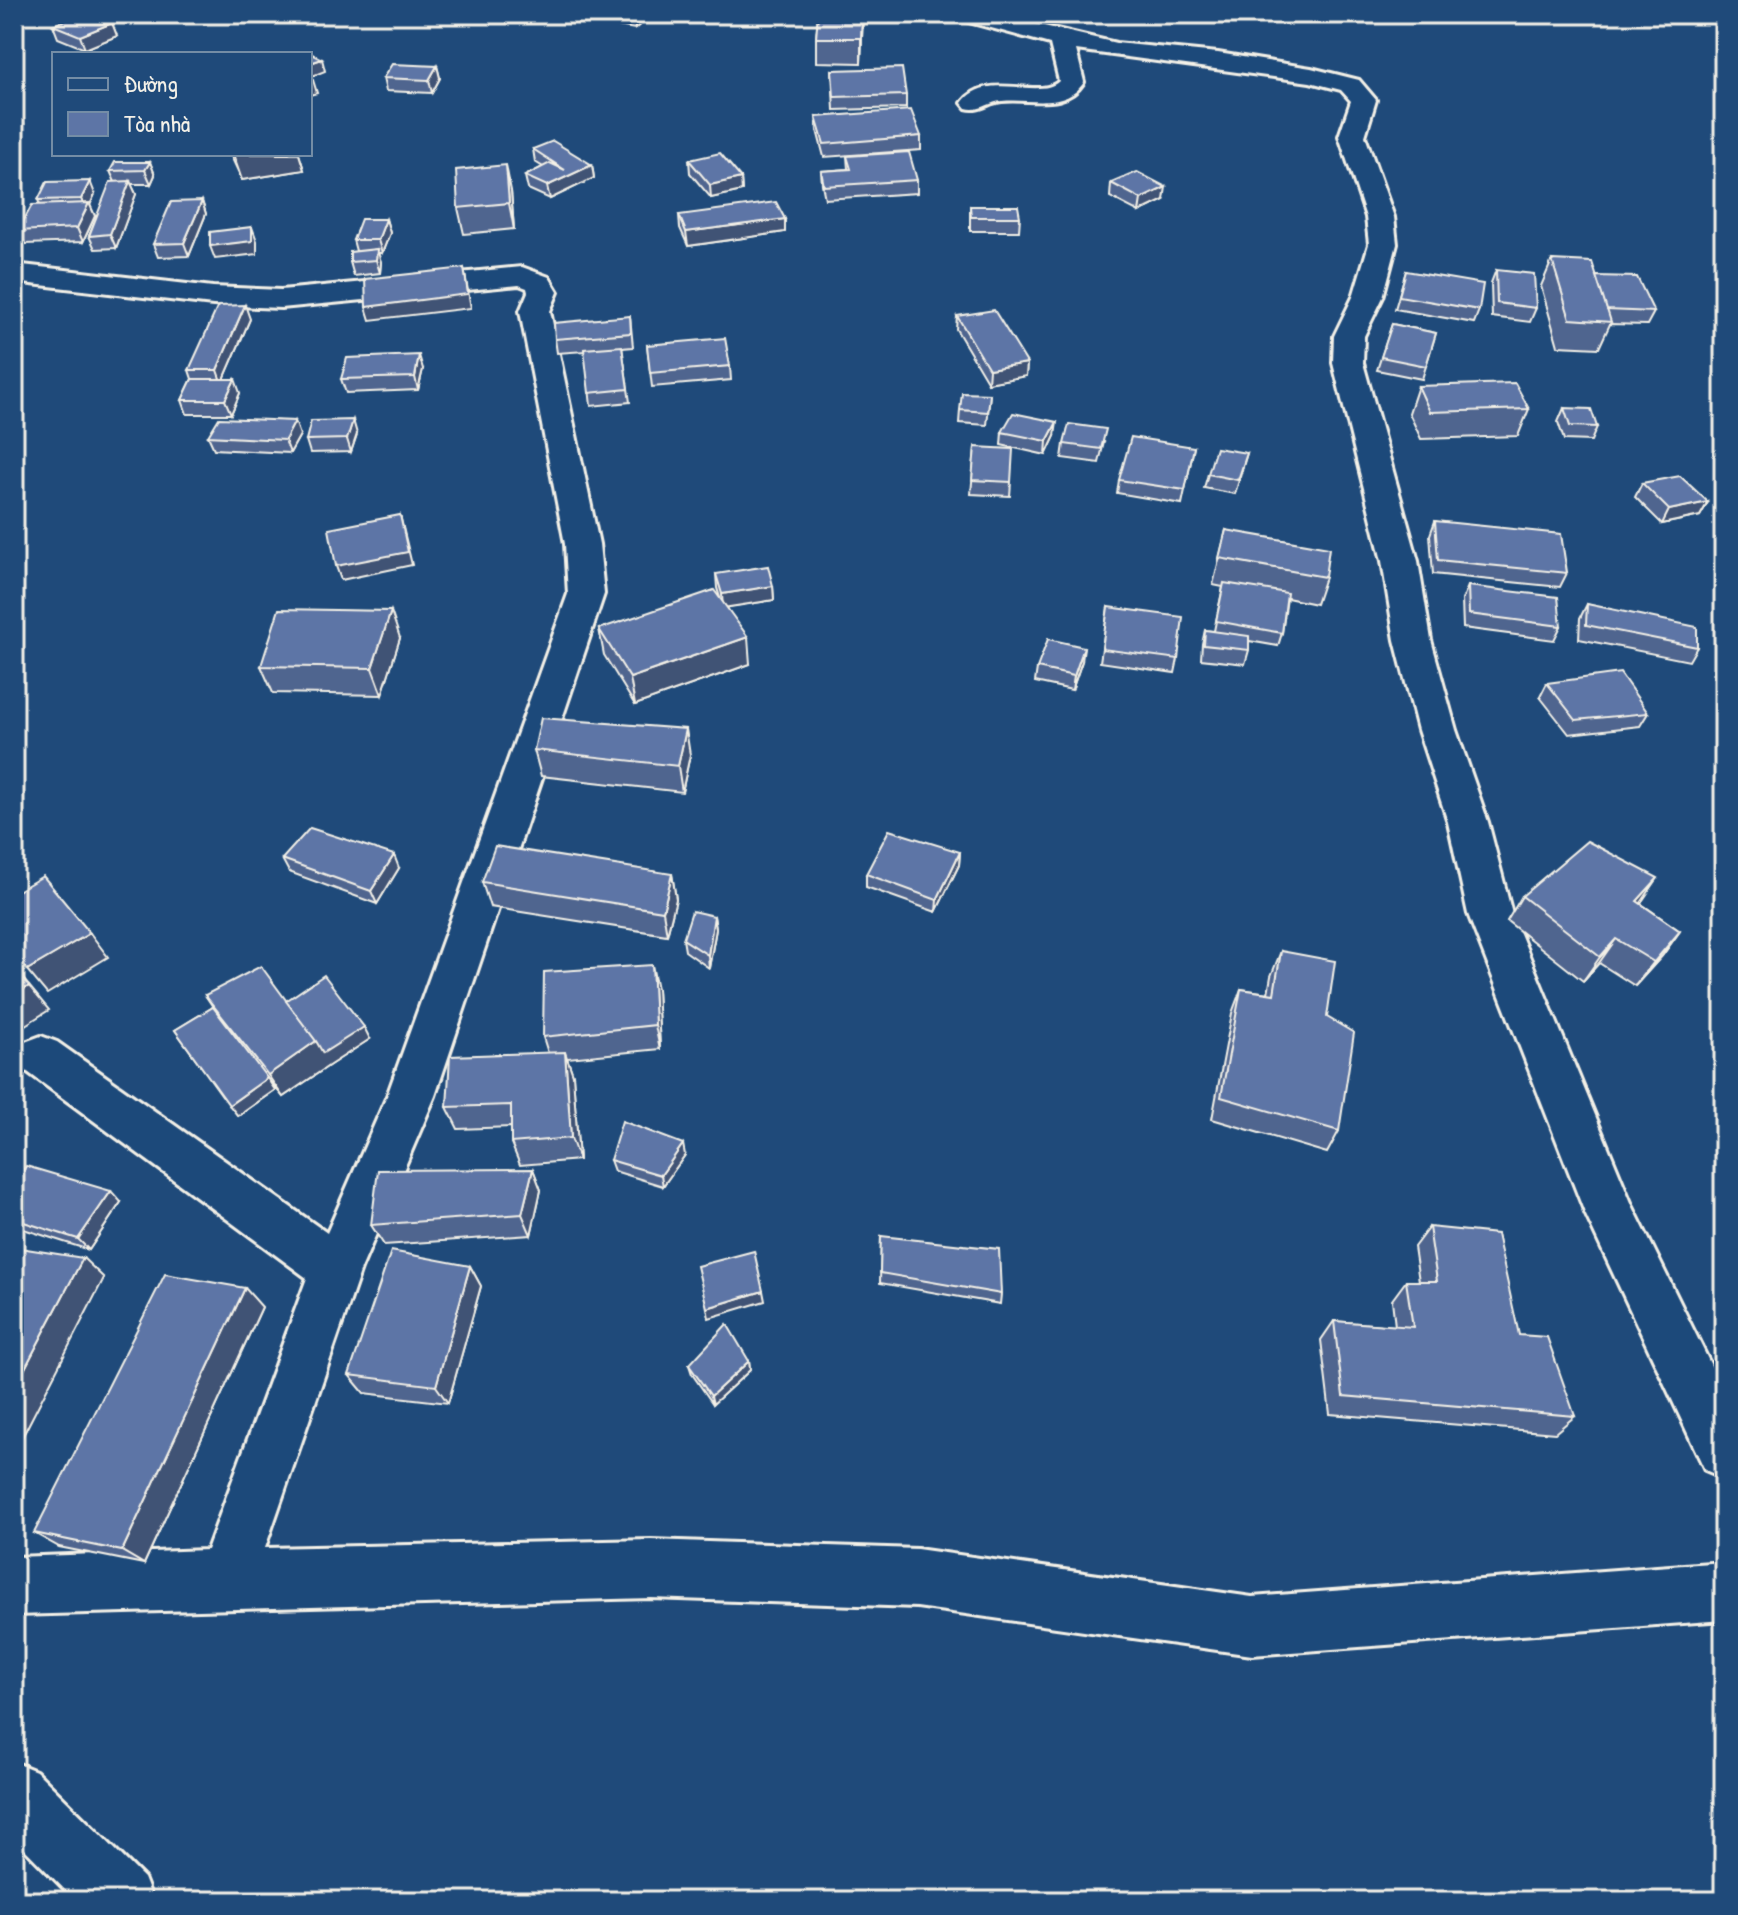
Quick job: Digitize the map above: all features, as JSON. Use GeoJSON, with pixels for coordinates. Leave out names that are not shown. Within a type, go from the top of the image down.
{"type":"FeatureCollection","features":[{"type":"Feature","properties":{"kind":"street"},"geometry":{"type":"LineString","coordinates":[[966,14],[1116,50],[1218,60],[1311,75],[1350,85],[1364,100],[1352,136],[1380,217],[1383,244],[1368,297],[1349,336],[1348,363],[1400,561],[1413,640],[1468,822],[1490,914],[1536,1036],[1610,1213],[1724,1451]]}},
{"type":"Feature","properties":{"kind":"street"},"geometry":{"type":"LineString","coordinates":[[975,103],[981,97],[994,95],[1062,92],[1072,82],[1061,39]]}},
{"type":"Feature","properties":{"kind":"street"},"geometry":{"type":"LineString","coordinates":[[14,273],[213,296],[281,299],[522,276],[539,283],[543,292],[535,311],[582,544],[586,594],[411,1096],[336,1269],[226,1578]]}},
{"type":"Feature","properties":{"kind":"street"},"geometry":{"type":"LineString","coordinates":[[41,1056],[336,1269]]}},
{"type":"Feature","properties":{"kind":"street"},"geometry":{"type":"LineString","coordinates":[[14,1586],[651,1569],[917,1578],[1252,1626],[1724,1591]]}},
{"type":"Feature","properties":{"kind":"street"},"geometry":{"type":"LineString","coordinates":[[14,1793],[121,1901]]}},
{"type":"Feature","properties":{"kind":"building"},"geometry":{"type":"Polygon","coordinates":[[[82,14],[112,23],[80,36],[53,25],[82,14]]]}},
{"type":"Feature","properties":{"kind":"building"},"geometry":{"type":"Polygon","coordinates":[[[818,14],[862,14],[861,38],[816,38],[818,14]]]}},
{"type":"Feature","properties":{"kind":"building"},"geometry":{"type":"Polygon","coordinates":[[[312,54],[322,59],[312,62],[312,54]]]}},
{"type":"Feature","properties":{"kind":"building"},"geometry":{"type":"Polygon","coordinates":[[[392,64],[437,66],[429,80],[383,78],[392,64]]]}},
{"type":"Feature","properties":{"kind":"building"},"geometry":{"type":"Polygon","coordinates":[[[902,68],[906,95],[834,97],[832,70],[902,68]]]}},
{"type":"Feature","properties":{"kind":"building"},"geometry":{"type":"Polygon","coordinates":[[[911,110],[921,136],[824,144],[816,117],[911,110]]]}},
{"type":"Feature","properties":{"kind":"building"},"geometry":{"type":"Polygon","coordinates":[[[553,141],[592,165],[547,186],[525,176],[550,163],[565,170],[533,149],[553,141]]]}},
{"type":"Feature","properties":{"kind":"building"},"geometry":{"type":"Polygon","coordinates":[[[909,152],[917,180],[824,186],[821,171],[851,169],[847,156],[909,152]]]}},
{"type":"Feature","properties":{"kind":"building"},"geometry":{"type":"Polygon","coordinates":[[[720,153],[741,178],[710,185],[689,160],[720,153]]]}},
{"type":"Feature","properties":{"kind":"building"},"geometry":{"type":"Polygon","coordinates":[[[115,162],[150,162],[145,170],[110,171],[115,162]]]}},
{"type":"Feature","properties":{"kind":"building"},"geometry":{"type":"Polygon","coordinates":[[[506,165],[509,203],[458,208],[456,170],[506,165]]]}},
{"type":"Feature","properties":{"kind":"building"},"geometry":{"type":"Polygon","coordinates":[[[1137,172],[1166,187],[1141,199],[1111,183],[1137,172]]]}},
{"type":"Feature","properties":{"kind":"building"},"geometry":{"type":"Polygon","coordinates":[[[90,181],[81,199],[38,200],[47,182],[90,181]]]}},
{"type":"Feature","properties":{"kind":"building"},"geometry":{"type":"Polygon","coordinates":[[[130,181],[110,234],[89,236],[110,182],[130,181]]]}},
{"type":"Feature","properties":{"kind":"building"},"geometry":{"type":"Polygon","coordinates":[[[202,201],[184,243],[153,244],[171,202],[202,201]]]}},
{"type":"Feature","properties":{"kind":"building"},"geometry":{"type":"Polygon","coordinates":[[[776,202],[785,219],[686,232],[679,215],[776,202]]]}},
{"type":"Feature","properties":{"kind":"building"},"geometry":{"type":"Polygon","coordinates":[[[89,203],[77,228],[18,231],[32,205],[89,203]]]}},
{"type":"Feature","properties":{"kind":"building"},"geometry":{"type":"Polygon","coordinates":[[[970,206],[1018,206],[1020,217],[971,217],[970,206]]]}},
{"type":"Feature","properties":{"kind":"building"},"geometry":{"type":"Polygon","coordinates":[[[361,219],[386,219],[378,240],[353,240],[361,219]]]}},
{"type":"Feature","properties":{"kind":"building"},"geometry":{"type":"Polygon","coordinates":[[[252,227],[252,241],[210,246],[210,232],[252,227]]]}},
{"type":"Feature","properties":{"kind":"building"},"geometry":{"type":"Polygon","coordinates":[[[377,249],[376,260],[350,262],[350,252],[377,249]]]}},
{"type":"Feature","properties":{"kind":"building"},"geometry":{"type":"Polygon","coordinates":[[[1552,260],[1592,262],[1611,322],[1570,319],[1552,260]]]}},
{"type":"Feature","properties":{"kind":"building"},"geometry":{"type":"Polygon","coordinates":[[[464,268],[468,294],[366,307],[365,279],[464,268]]]}},
{"type":"Feature","properties":{"kind":"building"},"geometry":{"type":"Polygon","coordinates":[[[1496,270],[1534,274],[1536,308],[1497,303],[1496,270]]]}},
{"type":"Feature","properties":{"kind":"building"},"geometry":{"type":"Polygon","coordinates":[[[1406,271],[1483,284],[1479,310],[1399,296],[1406,271]]]}},
{"type":"Feature","properties":{"kind":"building"},"geometry":{"type":"Polygon","coordinates":[[[1596,276],[1637,277],[1654,312],[1607,310],[1596,276]]]}},
{"type":"Feature","properties":{"kind":"building"},"geometry":{"type":"Polygon","coordinates":[[[245,305],[217,370],[189,370],[218,306],[245,305]]]}},
{"type":"Feature","properties":{"kind":"building"},"geometry":{"type":"Polygon","coordinates":[[[994,310],[1027,363],[989,369],[957,316],[994,310]]]}},
{"type":"Feature","properties":{"kind":"building"},"geometry":{"type":"Polygon","coordinates":[[[630,316],[631,333],[555,339],[554,323],[630,316]]]}},
{"type":"Feature","properties":{"kind":"building"},"geometry":{"type":"Polygon","coordinates":[[[1392,324],[1436,333],[1426,366],[1381,357],[1392,324]]]}},
{"type":"Feature","properties":{"kind":"building"},"geometry":{"type":"Polygon","coordinates":[[[725,338],[730,366],[650,373],[647,345],[725,338]]]}},
{"type":"Feature","properties":{"kind":"building"},"geometry":{"type":"Polygon","coordinates":[[[622,346],[628,389],[589,393],[584,349],[622,346]]]}},
{"type":"Feature","properties":{"kind":"building"},"geometry":{"type":"Polygon","coordinates":[[[419,355],[415,377],[341,379],[347,358],[419,355]]]}},
{"type":"Feature","properties":{"kind":"building"},"geometry":{"type":"Polygon","coordinates":[[[192,379],[235,379],[225,400],[182,400],[192,379]]]}},
{"type":"Feature","properties":{"kind":"building"},"geometry":{"type":"Polygon","coordinates":[[[1515,383],[1529,409],[1430,412],[1418,386],[1515,383]]]}},
{"type":"Feature","properties":{"kind":"building"},"geometry":{"type":"Polygon","coordinates":[[[962,393],[990,394],[988,412],[960,410],[962,393]]]}},
{"type":"Feature","properties":{"kind":"building"},"geometry":{"type":"Polygon","coordinates":[[[1564,408],[1591,409],[1597,427],[1570,426],[1564,408]]]}},
{"type":"Feature","properties":{"kind":"building"},"geometry":{"type":"Polygon","coordinates":[[[1013,413],[1057,422],[1047,441],[1002,432],[1013,413]]]}},
{"type":"Feature","properties":{"kind":"building"},"geometry":{"type":"Polygon","coordinates":[[[219,418],[295,421],[285,440],[208,436],[219,418]]]}},
{"type":"Feature","properties":{"kind":"building"},"geometry":{"type":"Polygon","coordinates":[[[353,420],[347,439],[306,440],[311,421],[353,420]]]}},
{"type":"Feature","properties":{"kind":"building"},"geometry":{"type":"Polygon","coordinates":[[[1069,424],[1106,429],[1101,449],[1064,444],[1069,424]]]}},
{"type":"Feature","properties":{"kind":"building"},"geometry":{"type":"Polygon","coordinates":[[[1131,437],[1194,447],[1185,490],[1119,480],[1131,437]]]}},
{"type":"Feature","properties":{"kind":"building"},"geometry":{"type":"Polygon","coordinates":[[[975,447],[1013,449],[1011,482],[972,480],[975,447]]]}},
{"type":"Feature","properties":{"kind":"building"},"geometry":{"type":"Polygon","coordinates":[[[1216,448],[1247,453],[1238,480],[1208,474],[1216,448]]]}},
{"type":"Feature","properties":{"kind":"building"},"geometry":{"type":"Polygon","coordinates":[[[1680,476],[1708,502],[1669,510],[1642,483],[1680,476]]]}},
{"type":"Feature","properties":{"kind":"building"},"geometry":{"type":"Polygon","coordinates":[[[400,515],[408,552],[336,566],[329,529],[400,515]]]}},
{"type":"Feature","properties":{"kind":"building"},"geometry":{"type":"Polygon","coordinates":[[[1435,521],[1561,534],[1567,573],[1438,560],[1435,521]]]}},
{"type":"Feature","properties":{"kind":"building"},"geometry":{"type":"Polygon","coordinates":[[[1226,530],[1329,548],[1325,577],[1219,558],[1226,530]]]}},
{"type":"Feature","properties":{"kind":"building"},"geometry":{"type":"Polygon","coordinates":[[[768,566],[773,586],[722,594],[716,574],[768,566]]]}},
{"type":"Feature","properties":{"kind":"building"},"geometry":{"type":"Polygon","coordinates":[[[1224,583],[1287,593],[1282,633],[1216,621],[1224,583]]]}},
{"type":"Feature","properties":{"kind":"building"},"geometry":{"type":"Polygon","coordinates":[[[1468,586],[1558,597],[1561,626],[1469,614],[1468,586]]]}},
{"type":"Feature","properties":{"kind":"building"},"geometry":{"type":"Polygon","coordinates":[[[714,590],[748,637],[630,678],[599,629],[714,590]]]}},
{"type":"Feature","properties":{"kind":"building"},"geometry":{"type":"Polygon","coordinates":[[[1587,604],[1697,627],[1697,647],[1586,625],[1587,604]]]}},
{"type":"Feature","properties":{"kind":"building"},"geometry":{"type":"Polygon","coordinates":[[[1108,607],[1183,617],[1178,659],[1102,649],[1108,607]]]}},
{"type":"Feature","properties":{"kind":"building"},"geometry":{"type":"Polygon","coordinates":[[[279,609],[391,611],[372,668],[261,666],[279,609]]]}},
{"type":"Feature","properties":{"kind":"building"},"geometry":{"type":"Polygon","coordinates":[[[1205,630],[1249,636],[1249,650],[1204,645],[1205,630]]]}},
{"type":"Feature","properties":{"kind":"building"},"geometry":{"type":"Polygon","coordinates":[[[1048,639],[1084,647],[1074,676],[1037,668],[1048,639]]]}},
{"type":"Feature","properties":{"kind":"building"},"geometry":{"type":"Polygon","coordinates":[[[1620,673],[1648,713],[1576,720],[1547,683],[1620,673]]]}},
{"type":"Feature","properties":{"kind":"building"},"geometry":{"type":"Polygon","coordinates":[[[541,718],[686,729],[678,766],[534,750],[541,718]]]}},
{"type":"Feature","properties":{"kind":"building"},"geometry":{"type":"Polygon","coordinates":[[[310,828],[394,855],[371,891],[282,859],[310,828]]]}},
{"type":"Feature","properties":{"kind":"building"},"geometry":{"type":"Polygon","coordinates":[[[889,830],[960,852],[937,900],[866,874],[889,830]]]}},
{"type":"Feature","properties":{"kind":"building"},"geometry":{"type":"Polygon","coordinates":[[[1587,841],[1658,878],[1637,901],[1680,931],[1654,962],[1616,939],[1600,957],[1522,896],[1587,841]]]}},
{"type":"Feature","properties":{"kind":"building"},"geometry":{"type":"Polygon","coordinates":[[[495,846],[672,874],[663,911],[482,882],[495,846]]]}},
{"type":"Feature","properties":{"kind":"building"},"geometry":{"type":"Polygon","coordinates":[[[43,876],[90,933],[27,970],[14,953],[14,893],[43,876]]]}},
{"type":"Feature","properties":{"kind":"building"},"geometry":{"type":"Polygon","coordinates":[[[692,911],[714,916],[708,955],[683,939],[692,911]]]}},
{"type":"Feature","properties":{"kind":"building"},"geometry":{"type":"Polygon","coordinates":[[[1281,951],[1335,961],[1327,1017],[1354,1033],[1339,1131],[1221,1097],[1241,989],[1274,994],[1281,951]]]}},
{"type":"Feature","properties":{"kind":"building"},"geometry":{"type":"Polygon","coordinates":[[[652,965],[655,1025],[543,1037],[544,972],[652,965]]]}},
{"type":"Feature","properties":{"kind":"building"},"geometry":{"type":"Polygon","coordinates":[[[261,966],[316,1041],[268,1075],[205,995],[261,966]]]}},
{"type":"Feature","properties":{"kind":"building"},"geometry":{"type":"Polygon","coordinates":[[[14,968],[29,986],[14,995],[14,968]]]}},
{"type":"Feature","properties":{"kind":"building"},"geometry":{"type":"Polygon","coordinates":[[[324,975],[364,1027],[323,1053],[286,1001],[324,975]]]}},
{"type":"Feature","properties":{"kind":"building"},"geometry":{"type":"Polygon","coordinates":[[[213,1007],[267,1078],[229,1105],[175,1030],[213,1007]]]}},
{"type":"Feature","properties":{"kind":"building"},"geometry":{"type":"Polygon","coordinates":[[[565,1052],[571,1138],[511,1143],[511,1105],[447,1107],[450,1056],[565,1052]]]}},
{"type":"Feature","properties":{"kind":"building"},"geometry":{"type":"Polygon","coordinates":[[[622,1121],[683,1144],[661,1175],[610,1160],[622,1121]]]}},
{"type":"Feature","properties":{"kind":"building"},"geometry":{"type":"Polygon","coordinates":[[[26,1166],[111,1191],[78,1239],[14,1219],[14,1183],[26,1166]]]}},
{"type":"Feature","properties":{"kind":"building"},"geometry":{"type":"Polygon","coordinates":[[[533,1169],[522,1214],[371,1225],[378,1170],[533,1169]]]}},
{"type":"Feature","properties":{"kind":"building"},"geometry":{"type":"Polygon","coordinates":[[[1429,1227],[1497,1234],[1519,1335],[1547,1337],[1575,1416],[1343,1396],[1334,1321],[1413,1327],[1406,1281],[1437,1281],[1429,1227]]]}},
{"type":"Feature","properties":{"kind":"building"},"geometry":{"type":"Polygon","coordinates":[[[881,1236],[999,1249],[1001,1294],[880,1273],[881,1236]]]}},
{"type":"Feature","properties":{"kind":"building"},"geometry":{"type":"Polygon","coordinates":[[[20,1248],[83,1258],[14,1389],[14,1258],[20,1248]]]}},
{"type":"Feature","properties":{"kind":"building"},"geometry":{"type":"Polygon","coordinates":[[[391,1251],[470,1266],[436,1386],[349,1375],[391,1251]]]}},
{"type":"Feature","properties":{"kind":"building"},"geometry":{"type":"Polygon","coordinates":[[[754,1251],[763,1291],[707,1308],[697,1266],[754,1251]]]}},
{"type":"Feature","properties":{"kind":"building"},"geometry":{"type":"Polygon","coordinates":[[[165,1274],[245,1288],[122,1551],[34,1533],[165,1274]]]}},
{"type":"Feature","properties":{"kind":"building"},"geometry":{"type":"Polygon","coordinates":[[[727,1324],[749,1361],[711,1396],[689,1365],[727,1324]]]}}]}
